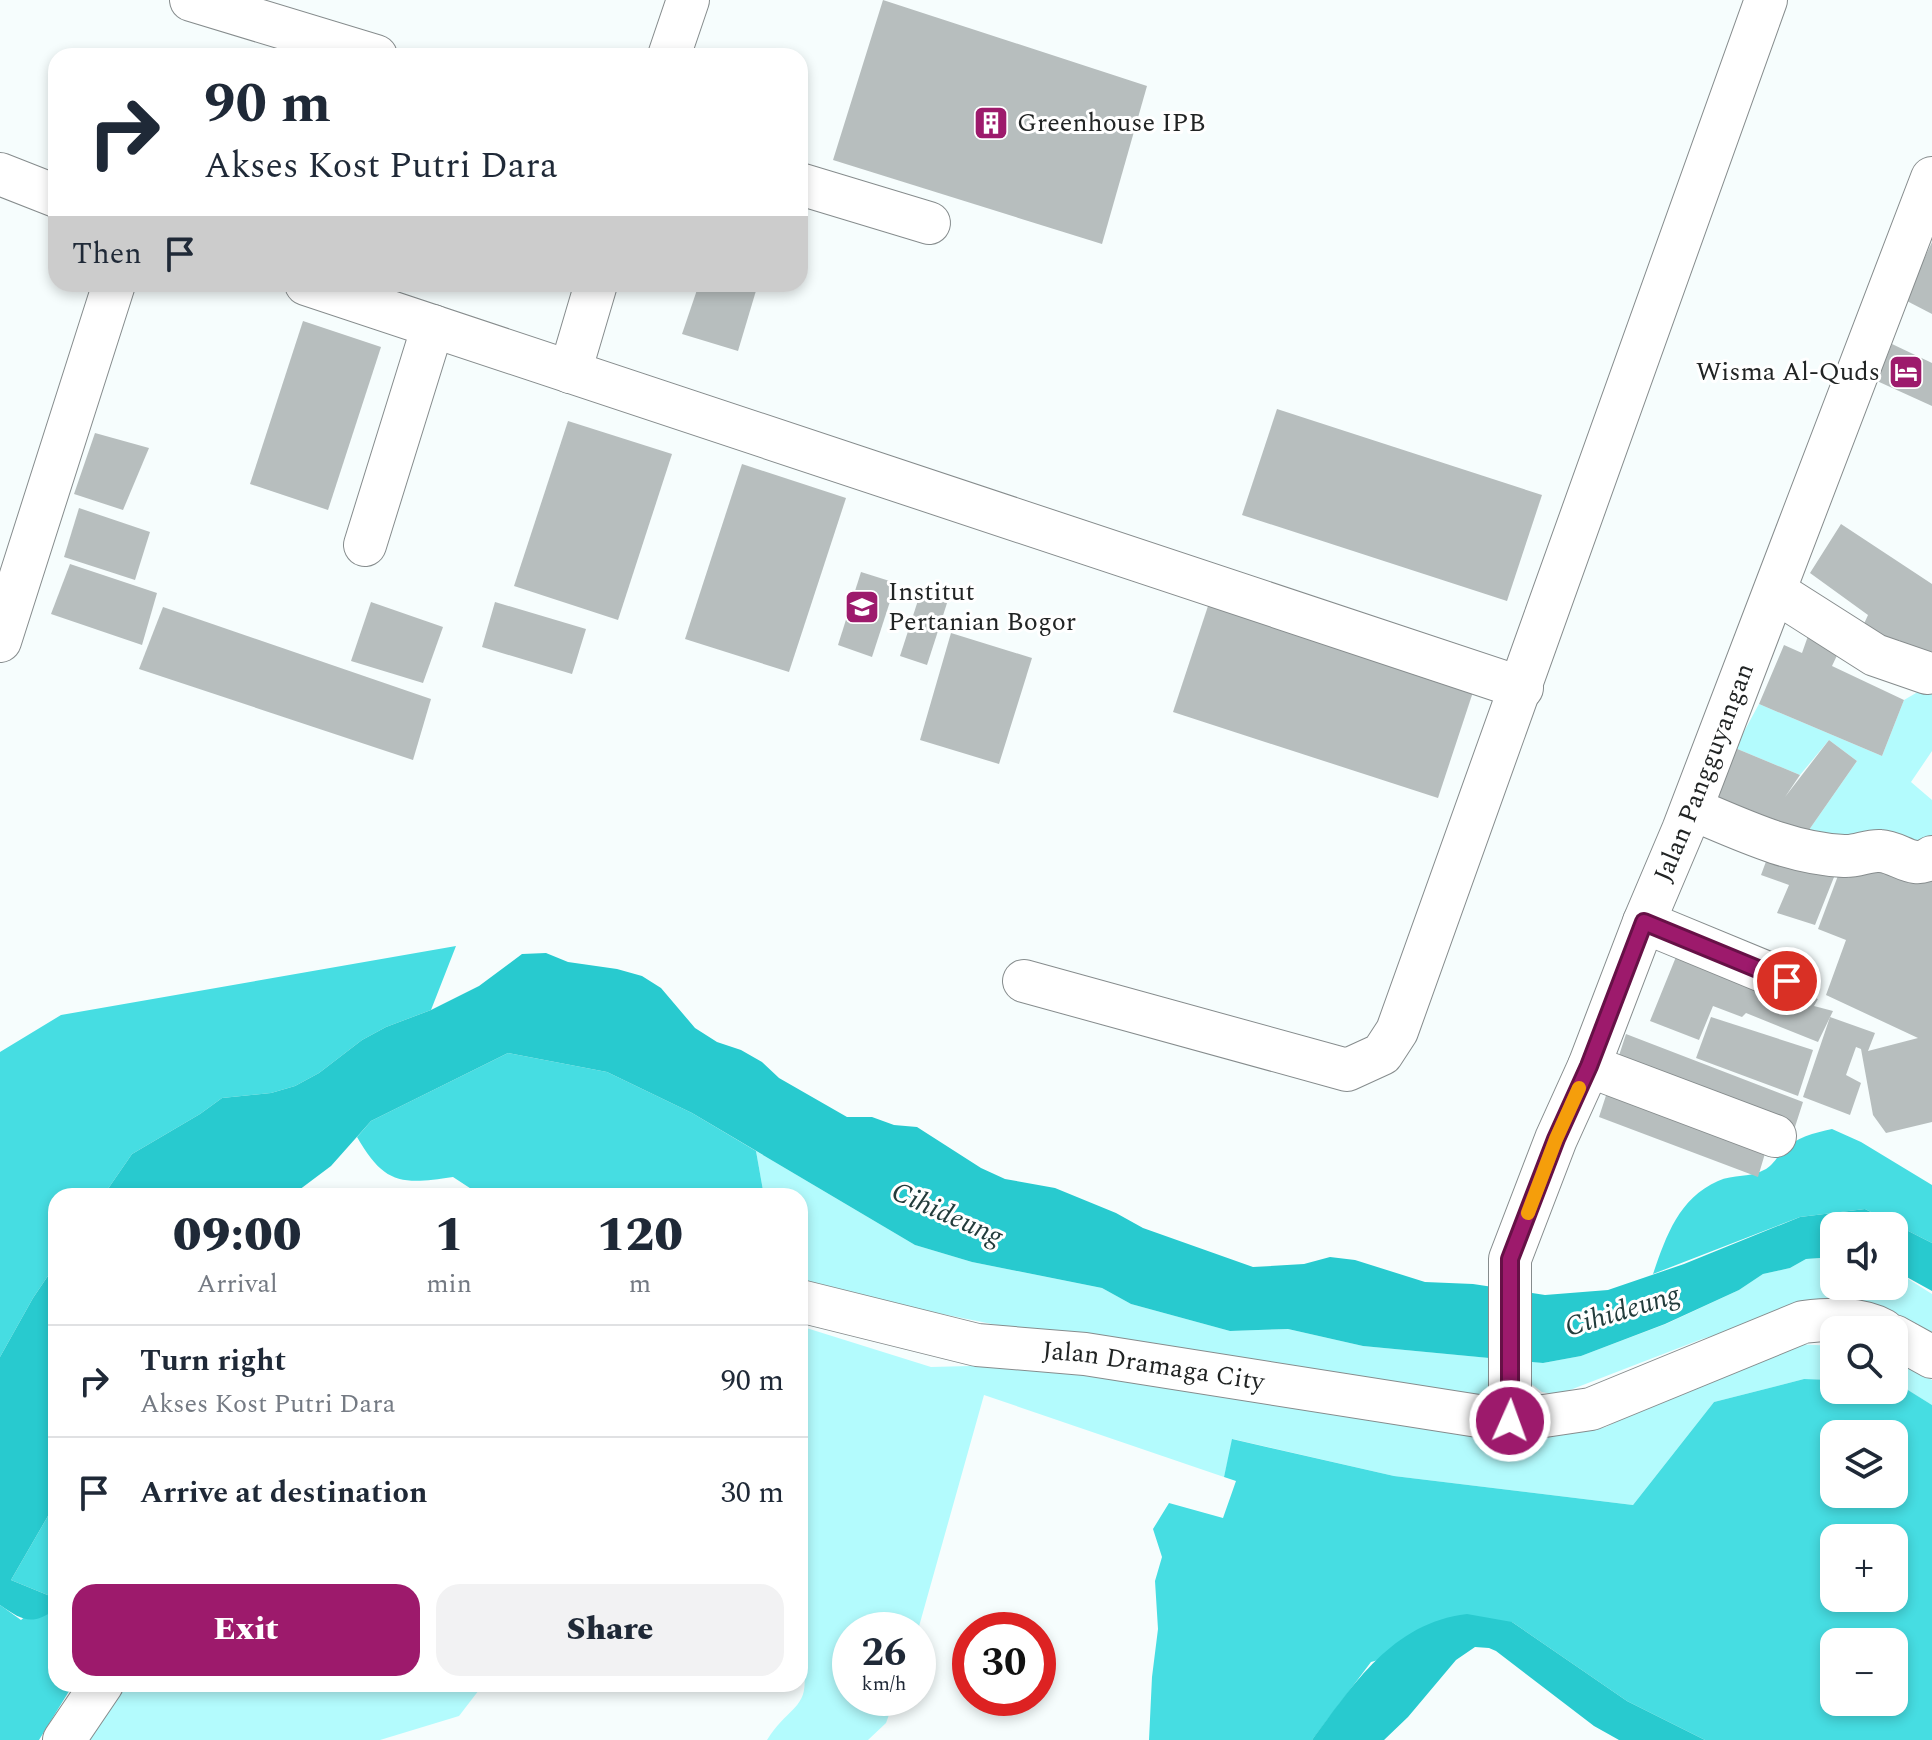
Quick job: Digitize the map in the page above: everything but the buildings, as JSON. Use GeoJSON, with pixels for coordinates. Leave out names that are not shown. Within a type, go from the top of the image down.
{"type":"FeatureCollection","features":[{"type":"Feature","properties":{"kind":"street"},"geometry":{"type":"LineString","coordinates":[[191,0],[350,48]]}},
{"type":"Feature","properties":{"kind":"street"},"geometry":{"type":"LineString","coordinates":[[672,48],[688,0]]}},
{"type":"Feature","properties":{"kind":"street"},"geometry":{"type":"LineString","coordinates":[[1024,981],[1347,1070],[1382,1054],[1397,1031],[1522,688],[1766,0]]}},
{"type":"Feature","properties":{"kind":"street"},"geometry":{"type":"LineString","coordinates":[[0,174],[48,193]]}},
{"type":"Feature","properties":{"kind":"street","name":"Jalan Pangguyangan"},"geometry":{"type":"LineString","coordinates":[[1511,1401],[1510,1259],[1692,809],[1826,453],[1924,225],[1932,178]]}},
{"type":"Feature","properties":{"kind":"street"},"geometry":{"type":"LineString","coordinates":[[808,186],[929,223]]}},
{"type":"Feature","properties":{"kind":"street"},"geometry":{"type":"LineString","coordinates":[[0,641],[111,292]]}},
{"type":"Feature","properties":{"kind":"street"},"geometry":{"type":"LineString","coordinates":[[330,292],[1522,688]]}},
{"type":"Feature","properties":{"kind":"street"},"geometry":{"type":"LineString","coordinates":[[570,372],[594,292]]}},
{"type":"Feature","properties":{"kind":"street"},"geometry":{"type":"LineString","coordinates":[[365,545],[433,326]]}},
{"type":"Feature","properties":{"kind":"street"},"geometry":{"type":"LineString","coordinates":[[1776,592],[1875,655],[1927,673]]}},
{"type":"Feature","properties":{"kind":"street"},"geometry":{"type":"LineString","coordinates":[[1692,809],[1770,840],[1817,853],[1845,856],[1880,851],[1915,863],[1932,857]]}},
{"type":"Feature","properties":{"kind":"street"},"geometry":{"type":"LineString","coordinates":[[1644,922],[1787,981]]}},
{"type":"Feature","properties":{"kind":"street"},"geometry":{"type":"LineString","coordinates":[[1589,1066],[1775,1136]]}},
{"type":"Feature","properties":{"kind":"street","name":"Jalan Dramaga City"},"geometry":{"type":"LineString","coordinates":[[808,1303],[977,1345],[1591,1409],[1803,1322],[1820,1320]]}},
{"type":"Feature","properties":{"kind":"street"},"geometry":{"type":"LineString","coordinates":[[1908,1344],[1932,1357]]}},
{"type":"Feature","properties":{"kind":"street"},"geometry":{"type":"LineString","coordinates":[[64,1740],[97,1692]]}},
{"type":"Feature","properties":{"kind":"shaded area"},"geometry":{"type":"Polygon","coordinates":[[[1928,686],[1932,689],[1932,751],[1911,782],[1932,800],[1932,850],[1802,840],[1857,761],[1829,740],[1800,775],[1735,748],[1759,704],[1882,756],[1904,700],[1928,686]]]}},
{"type":"Feature","properties":{"kind":"shaded area"},"geometry":{"type":"Polygon","coordinates":[[[456,946],[431,1010],[362,1040],[319,1073],[295,1086],[271,1093],[222,1098],[132,1154],[109,1188],[48,1188],[48,1276],[0,1357],[0,1052],[61,1015],[456,946]]]}},
{"type":"Feature","properties":{"kind":"shaded area"},"geometry":{"type":"Polygon","coordinates":[[[508,1053],[607,1072],[692,1113],[756,1151],[763,1188],[470,1188],[453,1177],[407,1180],[396,1178],[376,1164],[357,1137],[371,1121],[508,1053]]]}},
{"type":"Feature","properties":{"kind":"shaded area"},"geometry":{"type":"Polygon","coordinates":[[[1832,1129],[1861,1142],[1932,1185],[1932,1243],[1908,1231],[1908,1212],[1871,1212],[1865,1209],[1820,1212],[1653,1274],[1675,1220],[1693,1198],[1718,1181],[1766,1169],[1794,1142],[1832,1129]]]}},
{"type":"Feature","properties":{"kind":"shaded area"},"geometry":{"type":"Polygon","coordinates":[[[756,1151],[915,1245],[972,1262],[1102,1288],[1131,1304],[1230,1331],[1288,1329],[1363,1346],[1490,1358],[1497,1385],[1484,1401],[1226,1364],[969,1320],[808,1283],[808,1188],[763,1188],[756,1151]]]}},
{"type":"Feature","properties":{"kind":"shaded area"},"geometry":{"type":"Polygon","coordinates":[[[1820,1258],[1820,1300],[1908,1300],[1908,1279],[1932,1294],[1932,1336],[1908,1332],[1908,1316],[1820,1318],[1789,1313],[1702,1339],[1557,1395],[1542,1392],[1530,1383],[1528,1361],[1543,1363],[1581,1356],[1666,1324],[1739,1290],[1763,1274],[1790,1268],[1806,1259],[1820,1258]]]}},
{"type":"Feature","properties":{"kind":"shaded area"},"geometry":{"type":"Polygon","coordinates":[[[808,1329],[931,1367],[1048,1364],[1365,1416],[1539,1438],[1606,1427],[1689,1383],[1797,1344],[1820,1345],[1820,1380],[1804,1379],[1714,1402],[1633,1505],[1394,1476],[1233,1439],[1224,1477],[984,1395],[923,1612],[832,1612],[832,1716],[889,1716],[886,1723],[868,1740],[767,1740],[798,1704],[803,1692],[808,1692],[808,1329]]]}},
{"type":"Feature","properties":{"kind":"shaded area"},"geometry":{"type":"Polygon","coordinates":[[[1908,1367],[1932,1380],[1932,1405],[1908,1390],[1908,1367]]]}},
{"type":"Feature","properties":{"kind":"shaded area"},"geometry":{"type":"Polygon","coordinates":[[[1804,1379],[1820,1380],[1820,1404],[1908,1404],[1908,1390],[1932,1405],[1932,1740],[1705,1740],[1627,1701],[1512,1622],[1371,1662],[1312,1740],[1149,1740],[1158,1629],[1155,1581],[1162,1557],[1153,1529],[1169,1503],[1223,1518],[1236,1481],[1224,1477],[1232,1439],[1394,1476],[1633,1505],[1714,1402],[1804,1379]]]}},
{"type":"Feature","properties":{"kind":"shaded area"},"geometry":{"type":"Polygon","coordinates":[[[48,1516],[48,1595],[11,1580],[48,1516]]]}},
{"type":"Feature","properties":{"kind":"shaded area"},"geometry":{"type":"Polygon","coordinates":[[[48,1598],[48,1692],[69,1692],[39,1740],[0,1740],[0,1605],[21,1620],[48,1598]]]}},
{"type":"Feature","properties":{"kind":"shaded area"},"geometry":{"type":"Polygon","coordinates":[[[115,1692],[477,1692],[459,1716],[380,1740],[82,1740],[115,1692]]]}},
{"type":"Feature","properties":{"kind":"water","name":"Cihideung"},"geometry":{"type":"Polygon","coordinates":[[[546,953],[568,962],[642,976],[661,988],[695,1028],[717,1042],[741,1050],[762,1062],[779,1078],[847,1117],[872,1117],[894,1125],[917,1127],[981,1168],[1005,1179],[1055,1188],[1116,1213],[1143,1228],[1253,1267],[1304,1264],[1330,1257],[1355,1260],[1425,1282],[1473,1284],[1545,1295],[1608,1290],[1684,1264],[1800,1217],[1820,1215],[1820,1258],[1806,1259],[1790,1268],[1763,1274],[1739,1290],[1665,1324],[1581,1356],[1543,1363],[1363,1346],[1288,1329],[1230,1331],[1131,1304],[1102,1288],[972,1262],[915,1245],[692,1113],[607,1072],[508,1053],[371,1121],[331,1166],[302,1188],[109,1188],[132,1154],[222,1098],[271,1093],[295,1086],[319,1073],[362,1040],[479,986],[522,954],[546,953]]]}},
{"type":"Feature","properties":{"kind":"water"},"geometry":{"type":"Polygon","coordinates":[[[1865,1209],[1871,1212],[1841,1212],[1865,1209]]]}},
{"type":"Feature","properties":{"kind":"water"},"geometry":{"type":"Polygon","coordinates":[[[1908,1231],[1932,1243],[1932,1291],[1908,1278],[1908,1231]]]}},
{"type":"Feature","properties":{"kind":"water"},"geometry":{"type":"Polygon","coordinates":[[[48,1276],[48,1516],[11,1580],[48,1595],[48,1614],[28,1619],[0,1605],[0,1357],[48,1276]]]}},
{"type":"Feature","properties":{"kind":"water"},"geometry":{"type":"Polygon","coordinates":[[[1467,1614],[1512,1622],[1627,1701],[1705,1740],[1619,1740],[1594,1726],[1496,1651],[1475,1647],[1456,1660],[1408,1717],[1384,1740],[1312,1740],[1360,1678],[1396,1643],[1441,1620],[1467,1614]]]}},
{"type":"Feature","properties":{"kind":"slow traffic"},"geometry":{"type":"LineString","coordinates":[[1528,1213],[1579,1088]]}},
{"type":"Feature","properties":{"kind":"place","name":"Greenhouse IPB"},"geometry":{"type":"Point","coordinates":[991,123]}},
{"type":"Feature","properties":{"kind":"place","name":"Wisma Al-Quds"},"geometry":{"type":"Point","coordinates":[1906,372]}},
{"type":"Feature","properties":{"kind":"place","name":"Institut Pertanian Bogor"},"geometry":{"type":"Point","coordinates":[862,607]}},
{"type":"Feature","properties":{"kind":"route"},"geometry":{"type":"LineString","coordinates":[[1510,1421],[1510,1259],[1644,922],[1787,981]]}}]}
